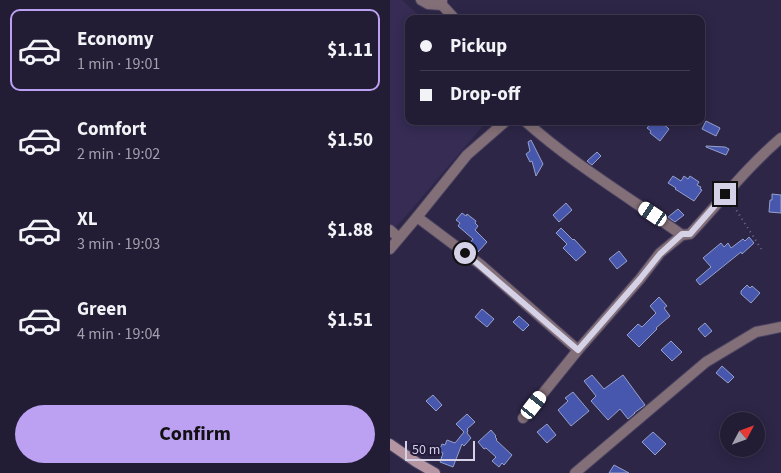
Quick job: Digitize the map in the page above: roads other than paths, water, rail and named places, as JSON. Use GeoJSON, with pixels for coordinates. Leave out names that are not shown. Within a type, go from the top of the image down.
{"type":"FeatureCollection","features":[{"type":"Feature","properties":{"kind":"street"},"geometry":{"type":"LineString","coordinates":[[421,0],[428,4],[442,2],[452,15]]}},
{"type":"Feature","properties":{"kind":"street"},"geometry":{"type":"LineString","coordinates":[[390,249],[467,156],[502,125]]}},
{"type":"Feature","properties":{"kind":"street"},"geometry":{"type":"LineString","coordinates":[[529,125],[575,161],[682,234],[690,234],[758,158],[781,138]]}},
{"type":"Feature","properties":{"kind":"street"},"geometry":{"type":"LineString","coordinates":[[417,217],[481,265],[578,350]]}},
{"type":"Feature","properties":{"kind":"street"},"geometry":{"type":"LineString","coordinates":[[390,230],[399,238]]}},
{"type":"Feature","properties":{"kind":"street"},"geometry":{"type":"LineString","coordinates":[[523,418],[660,254],[682,234]]}},
{"type":"Feature","properties":{"kind":"street"},"geometry":{"type":"LineString","coordinates":[[575,473],[706,362],[756,332],[781,327]]}},
{"type":"Feature","properties":{"kind":"street"},"geometry":{"type":"LineString","coordinates":[[390,444],[435,473]]}}]}
